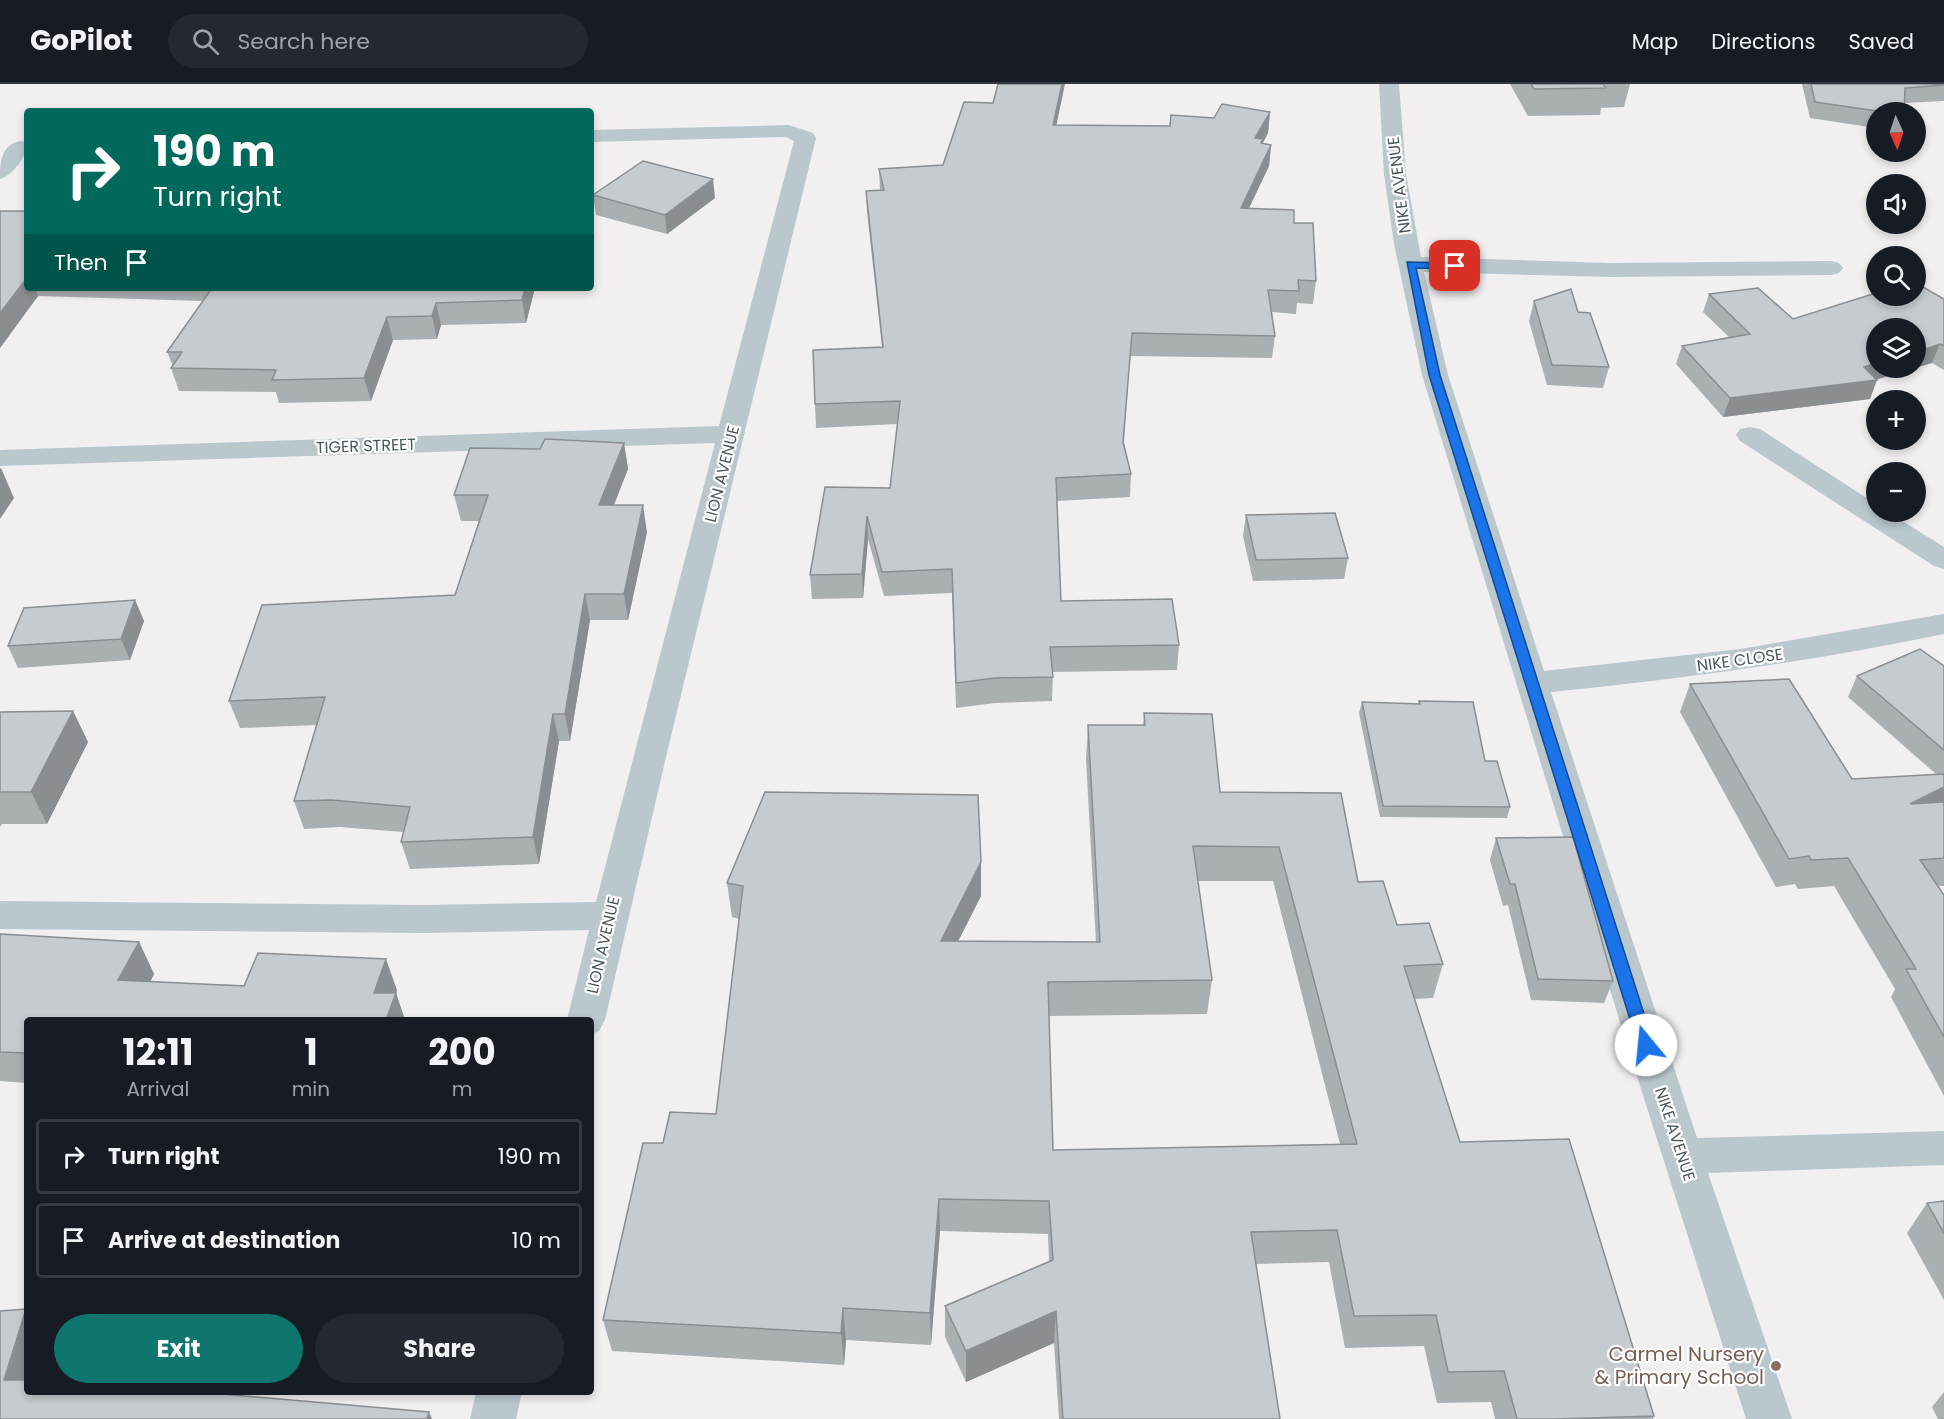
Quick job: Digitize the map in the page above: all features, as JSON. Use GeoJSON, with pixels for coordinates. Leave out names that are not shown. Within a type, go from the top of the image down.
{"type":"FeatureCollection","features":[{"type":"Feature","properties":{"kind":"street","name":"NIKE AVENUE"},"geometry":{"type":"LineString","coordinates":[[1389,84],[1395,174],[1411,264],[1435,375],[1682,1156],[1768,1419]]}},
{"type":"Feature","properties":{"kind":"street","name":"LION AVENUE"},"geometry":{"type":"LineString","coordinates":[[587,1017],[805,138],[789,131],[594,136]]}},
{"type":"Feature","properties":{"kind":"street"},"geometry":{"type":"LineString","coordinates":[[0,172],[16,147]]}},
{"type":"Feature","properties":{"kind":"street"},"geometry":{"type":"LineString","coordinates":[[1411,264],[1609,270],[1831,268]]}},
{"type":"Feature","properties":{"kind":"street","name":"TIGER STREET"},"geometry":{"type":"LineString","coordinates":[[0,458],[732,434]]}},
{"type":"Feature","properties":{"kind":"street"},"geometry":{"type":"LineString","coordinates":[[1749,435],[1944,560]]}},
{"type":"Feature","properties":{"kind":"street","name":"NIKE CLOSE"},"geometry":{"type":"LineString","coordinates":[[1534,683],[1656,672],[1845,645],[1944,624]]}},
{"type":"Feature","properties":{"kind":"street"},"geometry":{"type":"LineString","coordinates":[[0,915],[414,918],[610,916]]}},
{"type":"Feature","properties":{"kind":"street"},"geometry":{"type":"LineString","coordinates":[[1682,1156],[1944,1148]]}},
{"type":"Feature","properties":{"kind":"street"},"geometry":{"type":"LineString","coordinates":[[493,1419],[499,1395]]}},
{"type":"Feature","properties":{"kind":"building"},"geometry":{"type":"Polygon","coordinates":[[[998,84],[1062,84],[1053,125],[1170,126],[1171,115],[1214,118],[1222,104],[1270,112],[1255,138],[1263,139],[1261,143],[1271,145],[1241,208],[1294,210],[1294,223],[1313,223],[1316,281],[1298,280],[1299,291],[1268,290],[1275,336],[1132,333],[1123,442],[1131,474],[1056,478],[1061,601],[1172,599],[1179,645],[1050,647],[1053,677],[995,678],[956,683],[952,569],[882,572],[867,516],[862,574],[810,575],[825,487],[890,488],[900,401],[815,404],[813,350],[883,347],[866,191],[884,190],[879,169],[943,165],[964,102],[993,103],[998,84]]]}},
{"type":"Feature","properties":{"kind":"building"},"geometry":{"type":"Polygon","coordinates":[[[1531,84],[1603,84],[1606,88],[1534,89],[1531,84]]]}},
{"type":"Feature","properties":{"kind":"building"},"geometry":{"type":"Polygon","coordinates":[[[1811,84],[1944,84],[1905,88],[1904,102],[1866,102],[1866,109],[1815,102],[1811,84]]]}},
{"type":"Feature","properties":{"kind":"building"},"geometry":{"type":"Polygon","coordinates":[[[643,161],[713,179],[665,215],[594,194],[643,161]]]}},
{"type":"Feature","properties":{"kind":"building"},"geometry":{"type":"Polygon","coordinates":[[[0,211],[24,211],[24,282],[0,313],[0,211]]]}},
{"type":"Feature","properties":{"kind":"building"},"geometry":{"type":"Polygon","coordinates":[[[1758,288],[1793,319],[1866,296],[1866,306],[1926,306],[1926,289],[1944,299],[1944,346],[1940,344],[1926,349],[1926,318],[1866,318],[1866,366],[1864,367],[1866,378],[1877,380],[1730,398],[1682,346],[1750,334],[1709,294],[1758,288]]]}},
{"type":"Feature","properties":{"kind":"building"},"geometry":{"type":"Polygon","coordinates":[[[1571,289],[1578,312],[1590,313],[1609,367],[1552,365],[1534,301],[1571,289]]]}},
{"type":"Feature","properties":{"kind":"building"},"geometry":{"type":"Polygon","coordinates":[[[210,291],[524,291],[522,300],[436,303],[432,316],[387,317],[364,378],[272,380],[276,370],[171,368],[182,352],[167,352],[210,291]]]}},
{"type":"Feature","properties":{"kind":"building"},"geometry":{"type":"Polygon","coordinates":[[[545,439],[624,443],[599,505],[643,505],[624,594],[585,594],[565,714],[553,714],[533,837],[401,842],[410,807],[331,800],[294,801],[325,697],[229,701],[262,605],[455,595],[488,495],[454,495],[470,448],[540,449],[545,439]]]}},
{"type":"Feature","properties":{"kind":"building"},"geometry":{"type":"Polygon","coordinates":[[[1335,513],[1348,558],[1256,560],[1246,515],[1335,513]]]}},
{"type":"Feature","properties":{"kind":"building"},"geometry":{"type":"Polygon","coordinates":[[[135,600],[121,639],[8,646],[24,608],[135,600]]]}},
{"type":"Feature","properties":{"kind":"building"},"geometry":{"type":"Polygon","coordinates":[[[1920,649],[1944,666],[1944,750],[1857,676],[1920,649]]]}},
{"type":"Feature","properties":{"kind":"building"},"geometry":{"type":"Polygon","coordinates":[[[1789,679],[1852,779],[1944,774],[1944,787],[1910,804],[1944,802],[1944,858],[1920,860],[1944,895],[1944,1037],[1906,969],[1916,969],[1848,858],[1811,860],[1809,856],[1789,859],[1690,684],[1789,679]]]}},
{"type":"Feature","properties":{"kind":"building"},"geometry":{"type":"Polygon","coordinates":[[[1419,701],[1473,702],[1485,761],[1497,761],[1510,807],[1383,806],[1362,702],[1420,704],[1419,701]]]}},
{"type":"Feature","properties":{"kind":"building"},"geometry":{"type":"Polygon","coordinates":[[[73,711],[31,792],[0,792],[0,712],[73,711]]]}},
{"type":"Feature","properties":{"kind":"building"},"geometry":{"type":"Polygon","coordinates":[[[1144,713],[1212,714],[1220,792],[1341,793],[1358,882],[1383,881],[1397,925],[1429,923],[1443,964],[1404,966],[1460,1142],[1569,1139],[1654,1416],[1517,1419],[1504,1371],[1448,1372],[1436,1315],[1354,1316],[1337,1230],[1251,1232],[1280,1419],[1063,1419],[1056,1311],[966,1351],[945,1306],[1053,1260],[1049,1201],[939,1199],[930,1313],[843,1308],[841,1333],[603,1320],[643,1143],[663,1143],[670,1112],[716,1114],[743,886],[727,883],[765,792],[978,795],[981,862],[941,941],[1100,942],[1088,725],[1145,725],[1144,713]],[[1193,846],[1212,980],[1048,982],[1053,1150],[1357,1144],[1279,847],[1193,846]]]}},
{"type":"Feature","properties":{"kind":"building"},"geometry":{"type":"Polygon","coordinates":[[[1573,837],[1613,981],[1538,979],[1515,884],[1510,884],[1496,838],[1573,837]]]}},
{"type":"Feature","properties":{"kind":"building"},"geometry":{"type":"Polygon","coordinates":[[[0,934],[139,942],[118,980],[244,986],[258,953],[386,959],[374,993],[396,993],[387,1017],[24,1017],[24,1053],[0,1052],[0,934]]]}},
{"type":"Feature","properties":{"kind":"building"},"geometry":{"type":"Polygon","coordinates":[[[1944,1201],[1944,1233],[1927,1203],[1944,1201]]]}},
{"type":"Feature","properties":{"kind":"building"},"geometry":{"type":"Polygon","coordinates":[[[24,1309],[4,1380],[24,1380],[24,1395],[234,1395],[429,1412],[427,1419],[0,1419],[0,1311],[24,1309]]]}},
{"type":"Feature","properties":{"kind":"place","name":"Carmel Nursery & Primary School"},"geometry":{"type":"Point","coordinates":[1776,1366]}},
{"type":"Feature","properties":{"kind":"route"},"geometry":{"type":"LineString","coordinates":[[1455,266],[1411,264],[1435,375],[1506,604],[1534,683],[1646,1045]]}}]}
